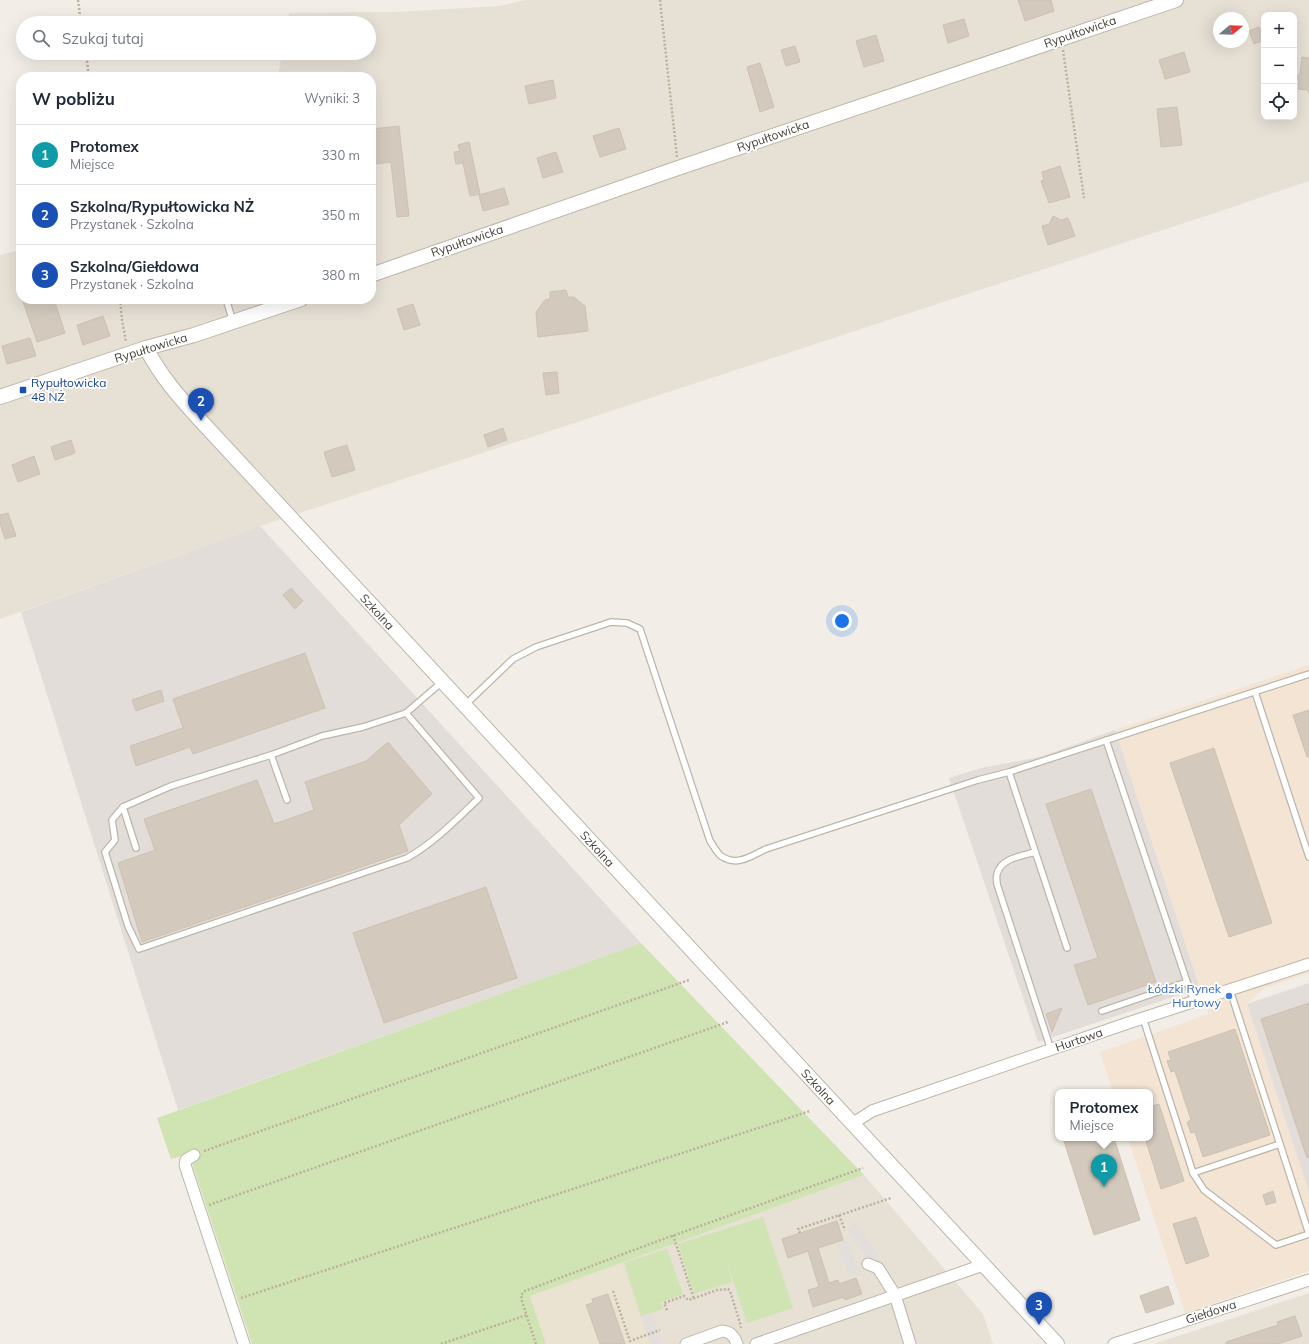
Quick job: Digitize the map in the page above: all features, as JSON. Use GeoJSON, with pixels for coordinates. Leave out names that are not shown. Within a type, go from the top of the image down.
{"type":"FeatureCollection","features":[{"type":"Feature","properties":{"kind":"street","name":"Rypułtowicka"},"geometry":{"type":"LineString","coordinates":[[376,273],[678,168],[1176,0]]}},
{"type":"Feature","properties":{"kind":"street","name":"Rypułtowicka"},"geometry":{"type":"LineString","coordinates":[[0,397],[146,348],[194,336],[287,304]]}},
{"type":"Feature","properties":{"kind":"street","name":"Szkolna"},"geometry":{"type":"LineString","coordinates":[[146,348],[156,367],[174,392],[1057,1344]]}},
{"type":"Feature","properties":{"kind":"street","name":"Hurtowa"},"geometry":{"type":"LineString","coordinates":[[852,1124],[872,1111],[1307,963]]}},
{"type":"Feature","properties":{"kind":"street"},"geometry":{"type":"LineString","coordinates":[[194,1155],[190,1156],[186,1160],[185,1165],[244,1344]]}},
{"type":"Feature","properties":{"kind":"street"},"geometry":{"type":"LineString","coordinates":[[868,1264],[878,1268],[895,1295],[910,1344]]}},
{"type":"Feature","properties":{"kind":"street"},"geometry":{"type":"LineString","coordinates":[[756,1344],[983,1265]]}},
{"type":"Feature","properties":{"kind":"street","name":"Giełdowa"},"geometry":{"type":"LineString","coordinates":[[1114,1344],[1309,1280]]}},
{"type":"Feature","properties":{"kind":"street"},"geometry":{"type":"LineString","coordinates":[[686,1344],[722,1331],[728,1331],[734,1339]]}},
{"type":"Feature","properties":{"kind":"lane"},"geometry":{"type":"LineString","coordinates":[[227,304],[233,323]]}},
{"type":"Feature","properties":{"kind":"lane"},"geometry":{"type":"LineString","coordinates":[[464,706],[513,659],[536,647],[611,622],[627,623],[640,629],[710,841],[721,856],[734,862],[744,860],[766,849],[978,780],[1009,772],[1309,674]]}},
{"type":"Feature","properties":{"kind":"lane"},"geometry":{"type":"LineString","coordinates":[[406,713],[479,798],[435,839],[421,850],[407,858],[139,949],[128,926],[105,852],[114,840],[112,820],[123,807],[171,786],[271,755],[322,736],[363,727],[406,713],[442,682]]}},
{"type":"Feature","properties":{"kind":"lane"},"geometry":{"type":"LineString","coordinates":[[1255,692],[1309,857]]}},
{"type":"Feature","properties":{"kind":"lane"},"geometry":{"type":"LineString","coordinates":[[1106,740],[1194,1002]]}},
{"type":"Feature","properties":{"kind":"lane"},"geometry":{"type":"LineString","coordinates":[[271,755],[287,800]]}},
{"type":"Feature","properties":{"kind":"lane"},"geometry":{"type":"LineString","coordinates":[[1009,772],[1067,948]]}},
{"type":"Feature","properties":{"kind":"lane"},"geometry":{"type":"LineString","coordinates":[[123,807],[136,848]]}},
{"type":"Feature","properties":{"kind":"lane"},"geometry":{"type":"LineString","coordinates":[[1035,852],[1010,859],[1002,864],[997,873],[997,884],[1051,1050]]}},
{"type":"Feature","properties":{"kind":"lane"},"geometry":{"type":"LineString","coordinates":[[1102,1011],[1188,982]]}},
{"type":"Feature","properties":{"kind":"lane"},"geometry":{"type":"LineString","coordinates":[[1143,1018],[1193,1173],[1204,1190],[1276,1245],[1302,1237],[1309,1234],[1230,990]]}},
{"type":"Feature","properties":{"kind":"lane"},"geometry":{"type":"LineString","coordinates":[[1193,1173],[1280,1144]]}},
{"type":"Feature","properties":{"kind":"path"},"geometry":{"type":"LineString","coordinates":[[78,0],[80,16]]}},
{"type":"Feature","properties":{"kind":"path"},"geometry":{"type":"LineString","coordinates":[[660,0],[678,168]]}},
{"type":"Feature","properties":{"kind":"path"},"geometry":{"type":"LineString","coordinates":[[1062,38],[1084,198]]}},
{"type":"Feature","properties":{"kind":"path"},"geometry":{"type":"LineString","coordinates":[[87,60],[88,72]]}},
{"type":"Feature","properties":{"kind":"path"},"geometry":{"type":"LineString","coordinates":[[120,304],[128,355]]}},
{"type":"Feature","properties":{"kind":"path"},"geometry":{"type":"LineString","coordinates":[[194,1155],[689,980]]}},
{"type":"Feature","properties":{"kind":"path"},"geometry":{"type":"LineString","coordinates":[[199,1209],[728,1022]]}},
{"type":"Feature","properties":{"kind":"path"},"geometry":{"type":"LineString","coordinates":[[230,1302],[810,1111]]}},
{"type":"Feature","properties":{"kind":"path"},"geometry":{"type":"LineString","coordinates":[[536,1344],[521,1295],[525,1291],[863,1168]]}},
{"type":"Feature","properties":{"kind":"path"},"geometry":{"type":"LineString","coordinates":[[800,1234],[798,1229],[891,1198]]}},
{"type":"Feature","properties":{"kind":"path"},"geometry":{"type":"LineString","coordinates":[[839,1215],[845,1230]]}},
{"type":"Feature","properties":{"kind":"path"},"geometry":{"type":"LineString","coordinates":[[673,1236],[694,1298]]}},
{"type":"Feature","properties":{"kind":"path"},"geometry":{"type":"LineString","coordinates":[[667,1310],[664,1303],[684,1296],[688,1300],[717,1290],[728,1288],[741,1328],[734,1339]]}},
{"type":"Feature","properties":{"kind":"path"},"geometry":{"type":"LineString","coordinates":[[613,1291],[630,1341],[660,1330]]}},
{"type":"Feature","properties":{"kind":"path"},"geometry":{"type":"LineString","coordinates":[[441,1344],[527,1315]]}},
{"type":"Feature","properties":{"kind":"shaded area"},"geometry":{"type":"Polygon","coordinates":[[[525,0],[1309,0],[1309,181],[260,526],[0,619],[0,255],[16,251],[16,304],[376,304],[376,72],[279,72],[281,60],[376,60],[376,16],[288,16],[289,13],[395,12],[500,6],[525,0]]]}},
{"type":"Feature","properties":{"kind":"shaded area"},"geometry":{"type":"Polygon","coordinates":[[[260,526],[641,943],[178,1110],[21,612],[260,526]]]}},
{"type":"Feature","properties":{"kind":"shaded area","name":"Łódzki Rynek Hurtowy"},"geometry":{"type":"Polygon","coordinates":[[[1309,665],[1309,973],[1263,989],[1247,1004],[1309,1192],[1309,1271],[1185,1313],[1129,1141],[1153,1141],[1153,1089],[1112,1089],[1100,1052],[1209,1014],[1115,730],[1309,665]]]}},
{"type":"Feature","properties":{"kind":"shaded area"},"geometry":{"type":"Polygon","coordinates":[[[1115,730],[1200,988],[1038,1042],[949,778],[981,768],[1040,757],[1115,730]]]}},
{"type":"Feature","properties":{"kind":"shaded area"},"geometry":{"type":"Polygon","coordinates":[[[1309,983],[1309,1192],[1247,1004],[1309,983]]]}},
{"type":"Feature","properties":{"kind":"shaded area"},"geometry":{"type":"Polygon","coordinates":[[[864,1175],[983,1314],[993,1344],[546,1344],[530,1296],[864,1175]]]}},
{"type":"Feature","properties":{"kind":"shaded area"},"geometry":{"type":"Polygon","coordinates":[[[855,1224],[878,1255],[870,1261],[847,1230],[855,1224]]]}},
{"type":"Feature","properties":{"kind":"shaded area"},"geometry":{"type":"Polygon","coordinates":[[[847,1240],[858,1272],[849,1276],[837,1244],[847,1240]]]}},
{"type":"Feature","properties":{"kind":"shaded area"},"geometry":{"type":"Polygon","coordinates":[[[622,1264],[650,1344],[546,1344],[530,1296],[622,1264]]]}},
{"type":"Feature","properties":{"kind":"shaded area"},"geometry":{"type":"Polygon","coordinates":[[[1309,1293],[1309,1344],[1154,1344],[1309,1293]]]}},
{"type":"Feature","properties":{"kind":"shaded area"},"geometry":{"type":"Polygon","coordinates":[[[651,1313],[662,1344],[651,1344],[641,1316],[651,1313]]]}},
{"type":"Feature","properties":{"kind":"green space"},"geometry":{"type":"Polygon","coordinates":[[[641,943],[864,1175],[530,1296],[546,1344],[252,1344],[189,1154],[171,1159],[157,1118],[641,943]]]}},
{"type":"Feature","properties":{"kind":"green space"},"geometry":{"type":"Polygon","coordinates":[[[763,1217],[793,1308],[747,1323],[726,1259],[732,1282],[694,1294],[678,1244],[763,1217]]]}},
{"type":"Feature","properties":{"kind":"green space"},"geometry":{"type":"Polygon","coordinates":[[[667,1249],[683,1294],[661,1302],[663,1309],[641,1316],[624,1263],[667,1249]]]}},
{"type":"Feature","properties":{"kind":"building"},"geometry":{"type":"Polygon","coordinates":[[[1018,0],[1051,0],[1054,11],[1025,21],[1018,0]]]}},
{"type":"Feature","properties":{"kind":"building"},"geometry":{"type":"Polygon","coordinates":[[[964,19],[969,36],[948,43],[943,25],[964,19]]]}},
{"type":"Feature","properties":{"kind":"building"},"geometry":{"type":"Polygon","coordinates":[[[1259,27],[1261,32],[1261,41],[1254,44],[1249,31],[1259,27]]]}},
{"type":"Feature","properties":{"kind":"building"},"geometry":{"type":"Polygon","coordinates":[[[876,35],[884,61],[864,67],[856,41],[876,35]]]}},
{"type":"Feature","properties":{"kind":"building"},"geometry":{"type":"Polygon","coordinates":[[[795,46],[800,62],[786,66],[781,50],[795,46]]]}},
{"type":"Feature","properties":{"kind":"building"},"geometry":{"type":"Polygon","coordinates":[[[1184,52],[1190,72],[1165,79],[1159,60],[1184,52]]]}},
{"type":"Feature","properties":{"kind":"building"},"geometry":{"type":"Polygon","coordinates":[[[1302,57],[1309,58],[1309,93],[1307,90],[1298,89],[1299,81],[1297,76],[1300,73],[1302,57]]]}},
{"type":"Feature","properties":{"kind":"building"},"geometry":{"type":"Polygon","coordinates":[[[760,63],[774,107],[760,112],[747,67],[760,63]]]}},
{"type":"Feature","properties":{"kind":"building"},"geometry":{"type":"Polygon","coordinates":[[[553,80],[556,98],[529,104],[525,86],[553,80]]]}},
{"type":"Feature","properties":{"kind":"building"},"geometry":{"type":"Polygon","coordinates":[[[1177,107],[1182,145],[1161,147],[1157,109],[1177,107]]]}},
{"type":"Feature","properties":{"kind":"building"},"geometry":{"type":"Polygon","coordinates":[[[399,126],[409,216],[397,217],[391,162],[376,164],[376,129],[399,126]]]}},
{"type":"Feature","properties":{"kind":"building"},"geometry":{"type":"Polygon","coordinates":[[[619,128],[626,149],[600,157],[593,136],[619,128]]]}},
{"type":"Feature","properties":{"kind":"building"},"geometry":{"type":"Polygon","coordinates":[[[469,142],[480,194],[470,196],[463,163],[456,164],[454,152],[460,151],[458,145],[469,142]]]}},
{"type":"Feature","properties":{"kind":"building"},"geometry":{"type":"Polygon","coordinates":[[[556,152],[563,172],[543,178],[537,158],[556,152]]]}},
{"type":"Feature","properties":{"kind":"building"},"geometry":{"type":"Polygon","coordinates":[[[1060,166],[1070,197],[1049,203],[1041,181],[1044,180],[1042,172],[1060,166]]]}},
{"type":"Feature","properties":{"kind":"building"},"geometry":{"type":"Polygon","coordinates":[[[504,188],[509,204],[483,211],[479,195],[504,188]]]}},
{"type":"Feature","properties":{"kind":"building"},"geometry":{"type":"Polygon","coordinates":[[[1053,216],[1061,220],[1068,218],[1075,236],[1048,245],[1042,226],[1049,224],[1053,216]]]}},
{"type":"Feature","properties":{"kind":"building"},"geometry":{"type":"Polygon","coordinates":[[[566,290],[568,297],[574,297],[585,306],[588,331],[538,337],[536,312],[545,300],[550,299],[550,292],[566,290]]]}},
{"type":"Feature","properties":{"kind":"building"},"geometry":{"type":"Polygon","coordinates":[[[24,304],[56,304],[65,333],[37,342],[24,304]]]}},
{"type":"Feature","properties":{"kind":"building"},"geometry":{"type":"Polygon","coordinates":[[[413,304],[420,325],[404,330],[397,309],[413,304]]]}},
{"type":"Feature","properties":{"kind":"building"},"geometry":{"type":"Polygon","coordinates":[[[103,316],[110,336],[83,345],[77,325],[103,316]]]}},
{"type":"Feature","properties":{"kind":"building"},"geometry":{"type":"Polygon","coordinates":[[[30,338],[36,356],[7,364],[2,346],[30,338]]]}},
{"type":"Feature","properties":{"kind":"building"},"geometry":{"type":"Polygon","coordinates":[[[557,372],[559,393],[546,395],[543,373],[557,372]]]}},
{"type":"Feature","properties":{"kind":"building"},"geometry":{"type":"Polygon","coordinates":[[[503,428],[507,440],[488,447],[484,435],[503,428]]]}},
{"type":"Feature","properties":{"kind":"building"},"geometry":{"type":"Polygon","coordinates":[[[71,440],[75,453],[55,460],[51,447],[71,440]]]}},
{"type":"Feature","properties":{"kind":"building"},"geometry":{"type":"Polygon","coordinates":[[[347,445],[355,470],[332,477],[324,452],[347,445]]]}},
{"type":"Feature","properties":{"kind":"building"},"geometry":{"type":"Polygon","coordinates":[[[34,456],[40,474],[18,482],[12,465],[34,456]]]}},
{"type":"Feature","properties":{"kind":"building"},"geometry":{"type":"Polygon","coordinates":[[[8,513],[16,536],[5,539],[0,523],[0,515],[8,513]]]}},
{"type":"Feature","properties":{"kind":"building"},"geometry":{"type":"Polygon","coordinates":[[[291,588],[303,601],[295,609],[283,595],[291,588]]]}},
{"type":"Feature","properties":{"kind":"building"},"geometry":{"type":"Polygon","coordinates":[[[305,653],[325,708],[193,754],[190,747],[136,766],[130,746],[183,728],[173,699],[305,653]]]}},
{"type":"Feature","properties":{"kind":"building"},"geometry":{"type":"Polygon","coordinates":[[[161,690],[164,701],[136,711],[132,700],[161,690]]]}},
{"type":"Feature","properties":{"kind":"building"},"geometry":{"type":"Polygon","coordinates":[[[1309,710],[1309,757],[1307,757],[1293,715],[1309,710]]]}},
{"type":"Feature","properties":{"kind":"building"},"geometry":{"type":"Polygon","coordinates":[[[388,742],[432,794],[399,825],[408,851],[142,942],[118,863],[155,850],[144,819],[257,780],[274,824],[314,810],[305,782],[366,761],[388,742]]]}},
{"type":"Feature","properties":{"kind":"building"},"geometry":{"type":"Polygon","coordinates":[[[1214,748],[1272,923],[1229,937],[1170,763],[1214,748]]]}},
{"type":"Feature","properties":{"kind":"building"},"geometry":{"type":"Polygon","coordinates":[[[1091,789],[1156,982],[1088,1005],[1074,965],[1098,958],[1046,804],[1091,789]]]}},
{"type":"Feature","properties":{"kind":"building"},"geometry":{"type":"Polygon","coordinates":[[[486,887],[517,978],[384,1023],[353,933],[486,887]]]}},
{"type":"Feature","properties":{"kind":"building"},"geometry":{"type":"Polygon","coordinates":[[[1309,1003],[1309,1157],[1307,1158],[1261,1019],[1309,1003]]]}},
{"type":"Feature","properties":{"kind":"building"},"geometry":{"type":"Polygon","coordinates":[[[1062,1008],[1052,1032],[1046,1014],[1062,1008]]]}},
{"type":"Feature","properties":{"kind":"building"},"geometry":{"type":"Polygon","coordinates":[[[1235,1029],[1270,1135],[1203,1157],[1195,1132],[1191,1133],[1187,1122],[1191,1120],[1175,1071],[1171,1072],[1167,1061],[1171,1060],[1168,1052],[1235,1029]]]}},
{"type":"Feature","properties":{"kind":"building"},"geometry":{"type":"Polygon","coordinates":[[[1159,1104],[1184,1181],[1161,1189],[1146,1141],[1153,1141],[1153,1106],[1159,1104]]]}},
{"type":"Feature","properties":{"kind":"building"},"geometry":{"type":"Polygon","coordinates":[[[1064,1141],[1115,1141],[1140,1220],[1094,1235],[1064,1141]]]}},
{"type":"Feature","properties":{"kind":"building"},"geometry":{"type":"Polygon","coordinates":[[[1273,1191],[1276,1202],[1266,1205],[1263,1195],[1273,1191]]]}},
{"type":"Feature","properties":{"kind":"building"},"geometry":{"type":"Polygon","coordinates":[[[1196,1217],[1209,1256],[1186,1264],[1173,1224],[1196,1217]]]}},
{"type":"Feature","properties":{"kind":"building"},"geometry":{"type":"Polygon","coordinates":[[[837,1221],[843,1240],[818,1248],[829,1283],[838,1280],[839,1284],[856,1278],[862,1294],[845,1300],[844,1297],[813,1307],[808,1290],[819,1287],[808,1251],[788,1258],[782,1239],[837,1221]]]}},
{"type":"Feature","properties":{"kind":"building"},"geometry":{"type":"Polygon","coordinates":[[[1168,1286],[1174,1304],[1146,1313],[1140,1296],[1168,1286]]]}},
{"type":"Feature","properties":{"kind":"building"},"geometry":{"type":"Polygon","coordinates":[[[608,1294],[625,1344],[600,1344],[586,1305],[593,1303],[592,1299],[608,1294]]]}},
{"type":"Feature","properties":{"kind":"building"},"geometry":{"type":"Polygon","coordinates":[[[1295,1316],[1302,1336],[1278,1344],[1226,1344],[1226,1342],[1278,1325],[1277,1322],[1295,1316]]]}},
{"type":"Feature","properties":{"kind":"place","name":"Rypułtowicka 48 NŻ"},"geometry":{"type":"Point","coordinates":[23,390]}},
{"type":"Feature","properties":{"kind":"place","name":"Szkolna/Rypułtowicka NŻ"},"geometry":{"type":"Point","coordinates":[201,421]}},
{"type":"Feature","properties":{"kind":"place","name":"Łódzki Rynek Hurtowy"},"geometry":{"type":"Point","coordinates":[1229,996]}},
{"type":"Feature","properties":{"kind":"place","name":"Protomex"},"geometry":{"type":"Point","coordinates":[1104,1187]}},
{"type":"Feature","properties":{"kind":"place","name":"Szkolna/Giełdowa"},"geometry":{"type":"Point","coordinates":[1039,1325]}}]}
